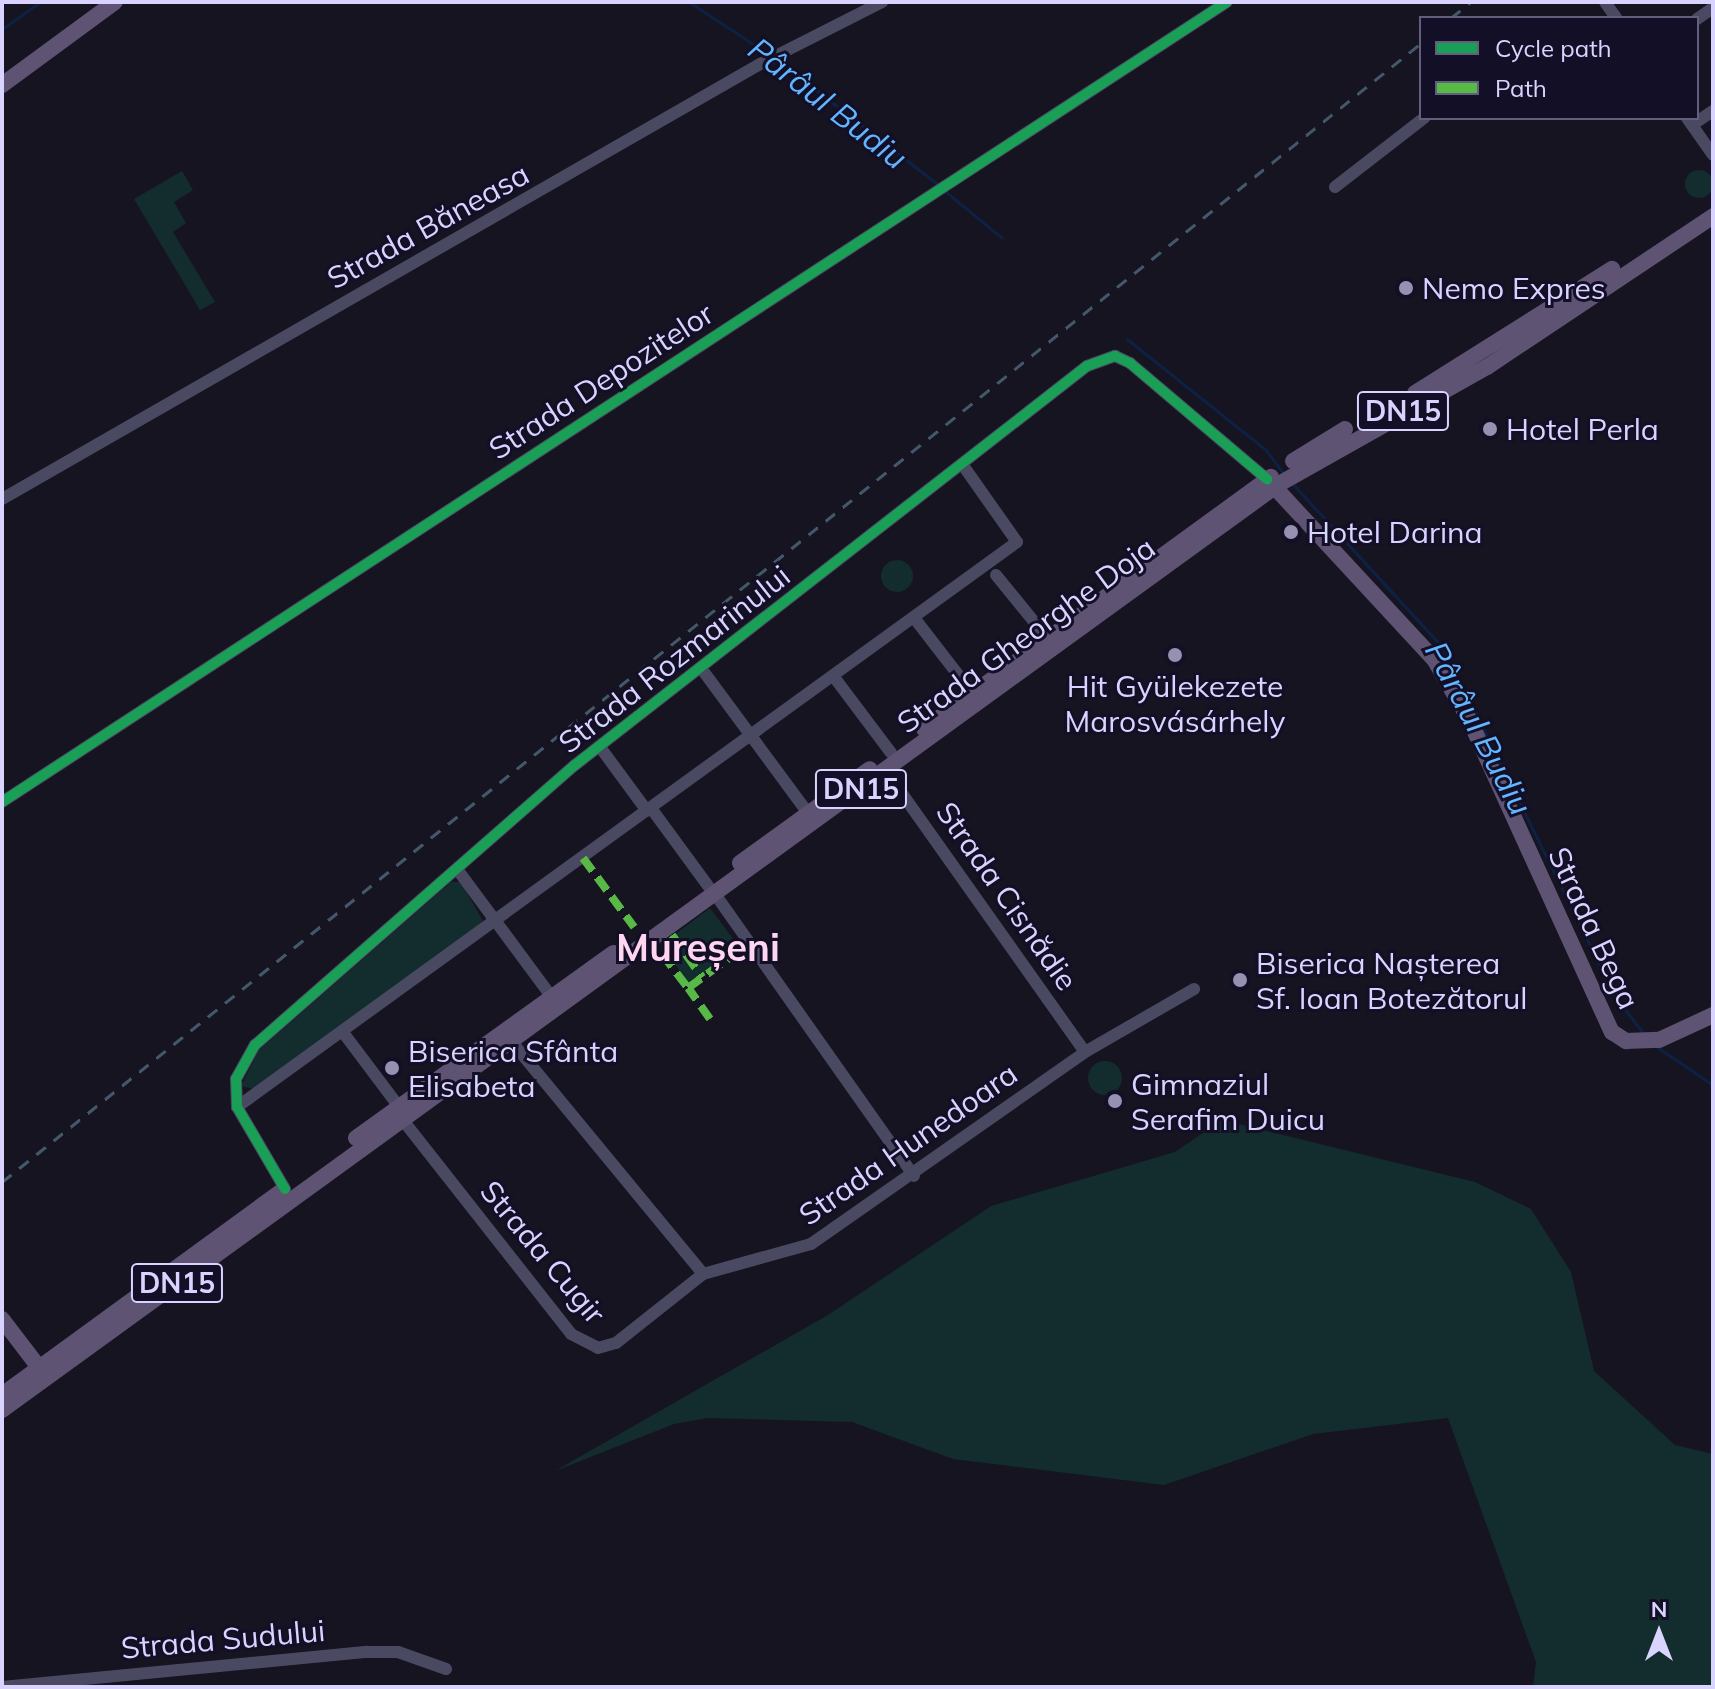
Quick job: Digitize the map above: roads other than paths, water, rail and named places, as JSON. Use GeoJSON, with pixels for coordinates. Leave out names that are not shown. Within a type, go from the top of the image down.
{"type":"FeatureCollection","features":[{"type":"Feature","properties":{"kind":"main road"},"geometry":{"type":"LineString","coordinates":[[2,85],[115,2]]}},
{"type":"Feature","properties":{"kind":"main road","name":"Strada Gheorghe Doja"},"geometry":{"type":"LineString","coordinates":[[506,1036],[551,996],[886,771],[1052,644],[1279,478],[1481,356],[1713,203]]}},
{"type":"Feature","properties":{"kind":"main road","name":"Strada Gheorghe Doja"},"geometry":{"type":"LineString","coordinates":[[1279,478],[1487,367],[1713,216]]}},
{"type":"Feature","properties":{"kind":"main road","name":"Strada Bega"},"geometry":{"type":"LineString","coordinates":[[1279,478],[1434,659],[1470,721],[1601,1019],[1612,1032],[1651,1041],[1713,1015]]}},
{"type":"Feature","properties":{"kind":"main road","name":"Strada Gheorghe Doja"},"geometry":{"type":"LineString","coordinates":[[2,1395],[44,1373],[711,890],[808,813],[973,694],[1052,644]]}},
{"type":"Feature","properties":{"kind":"main road","name":"Strada Gheorghe Doja"},"geometry":{"type":"LineString","coordinates":[[2,1410],[44,1373],[285,1189],[401,1113]]}},
{"type":"Feature","properties":{"kind":"main road"},"geometry":{"type":"LineString","coordinates":[[2,1319],[44,1373]]}},
{"type":"Feature","properties":{"kind":"street","name":"Strada Băneasa"},"geometry":{"type":"LineString","coordinates":[[2,499],[760,64],[882,2]]}},
{"type":"Feature","properties":{"kind":"street","name":"Strada Depozitelor"},"geometry":{"type":"LineString","coordinates":[[2,802],[1227,2]]}},
{"type":"Feature","properties":{"kind":"street"},"geometry":{"type":"LineString","coordinates":[[1335,187],[1421,120]]}},
{"type":"Feature","properties":{"kind":"street"},"geometry":{"type":"LineString","coordinates":[[1689,122],[1713,155]]}},
{"type":"Feature","properties":{"kind":"street","name":"Strada Rozmarinului"},"geometry":{"type":"LineString","coordinates":[[237,1107],[236,1079],[255,1045],[600,747],[964,467],[1087,366],[1115,356],[1279,478]]}},
{"type":"Feature","properties":{"kind":"street"},"geometry":{"type":"LineString","coordinates":[[285,1189],[237,1107],[497,922],[1017,542],[964,467]]}},
{"type":"Feature","properties":{"kind":"street"},"geometry":{"type":"LineString","coordinates":[[996,575],[1052,644]]}},
{"type":"Feature","properties":{"kind":"street"},"geometry":{"type":"LineString","coordinates":[[915,619],[973,694]]}},
{"type":"Feature","properties":{"kind":"street"},"geometry":{"type":"LineString","coordinates":[[701,668],[808,813]]}},
{"type":"Feature","properties":{"kind":"street"},"geometry":{"type":"LineString","coordinates":[[834,677],[891,753]]}},
{"type":"Feature","properties":{"kind":"street"},"geometry":{"type":"LineString","coordinates":[[600,747],[711,890],[914,1176]]}},
{"type":"Feature","properties":{"kind":"street","name":"Strada Cisnădie"},"geometry":{"type":"LineString","coordinates":[[886,771],[1085,1052]]}},
{"type":"Feature","properties":{"kind":"street"},"geometry":{"type":"LineString","coordinates":[[457,869],[551,996]]}},
{"type":"Feature","properties":{"kind":"street","name":"Strada Hunedoara"},"geometry":{"type":"LineString","coordinates":[[703,1274],[811,1244],[914,1176],[1085,1052],[1194,989]]}},
{"type":"Feature","properties":{"kind":"street"},"geometry":{"type":"LineString","coordinates":[[342,1031],[401,1113]]}},
{"type":"Feature","properties":{"kind":"street"},"geometry":{"type":"LineString","coordinates":[[506,1036],[703,1274]]}},
{"type":"Feature","properties":{"kind":"street","name":"Strada Cugir"},"geometry":{"type":"LineString","coordinates":[[401,1113],[590,1348],[616,1343],[703,1274]]}},
{"type":"Feature","properties":{"kind":"street","name":"Strada Sudului"},"geometry":{"type":"LineString","coordinates":[[2,1687],[367,1652],[398,1652],[446,1669]]}},
{"type":"Feature","properties":{"kind":"waterway","name":"Pârâul Budiu"},"geometry":{"type":"LineString","coordinates":[[2,29],[40,2]]}},
{"type":"Feature","properties":{"kind":"waterway","name":"Pârâul Budiu"},"geometry":{"type":"LineString","coordinates":[[689,2],[770,55]]}},
{"type":"Feature","properties":{"kind":"waterway","name":"Pârâul Budiu"},"geometry":{"type":"LineString","coordinates":[[776,59],[937,184]]}},
{"type":"Feature","properties":{"kind":"waterway","name":"Pârâul Budiu"},"geometry":{"type":"LineString","coordinates":[[946,192],[1002,238]]}},
{"type":"Feature","properties":{"kind":"waterway","name":"Pârâul Budiu"},"geometry":{"type":"LineString","coordinates":[[1127,339],[1265,449],[1283,473]]}},
{"type":"Feature","properties":{"kind":"waterway","name":"Pârâul Budiu"},"geometry":{"type":"LineString","coordinates":[[1291,482],[1444,649],[1616,998],[1643,1033]]}},
{"type":"Feature","properties":{"kind":"waterway","name":"Pârâul Budiu"},"geometry":{"type":"LineString","coordinates":[[1657,1047],[1713,1085]]}},
{"type":"Feature","properties":{"kind":"railway"},"geometry":{"type":"LineString","coordinates":[[1454,16],[1471,2]]}},
{"type":"Feature","properties":{"kind":"railway"},"geometry":{"type":"LineString","coordinates":[[2,1182],[1419,45]]}},
{"type":"Feature","properties":{"kind":"place","name":"Nemo Expres"},"geometry":{"type":"Point","coordinates":[1406,288]}},
{"type":"Feature","properties":{"kind":"place","name":"Hotel Perla"},"geometry":{"type":"Point","coordinates":[1490,429]}},
{"type":"Feature","properties":{"kind":"place","name":"Hotel Darina"},"geometry":{"type":"Point","coordinates":[1291,532]}},
{"type":"Feature","properties":{"kind":"place","name":"Hit Gyülekezete Marosvásárhely"},"geometry":{"type":"Point","coordinates":[1175,655]}},
{"type":"Feature","properties":{"kind":"place","name":"Biserica Nașterea Sf. Ioan Botezătorul"},"geometry":{"type":"Point","coordinates":[1240,980]}},
{"type":"Feature","properties":{"kind":"place","name":"Biserica Sfânta Elisabeta"},"geometry":{"type":"Point","coordinates":[392,1068]}},
{"type":"Feature","properties":{"kind":"place","name":"Gimnaziul Serafim Duicu"},"geometry":{"type":"Point","coordinates":[1115,1101]}},
{"type":"Feature","properties":{"kind":"district","name":"Mureșeni"},"geometry":{"type":"Point","coordinates":[698,948]}}]}
